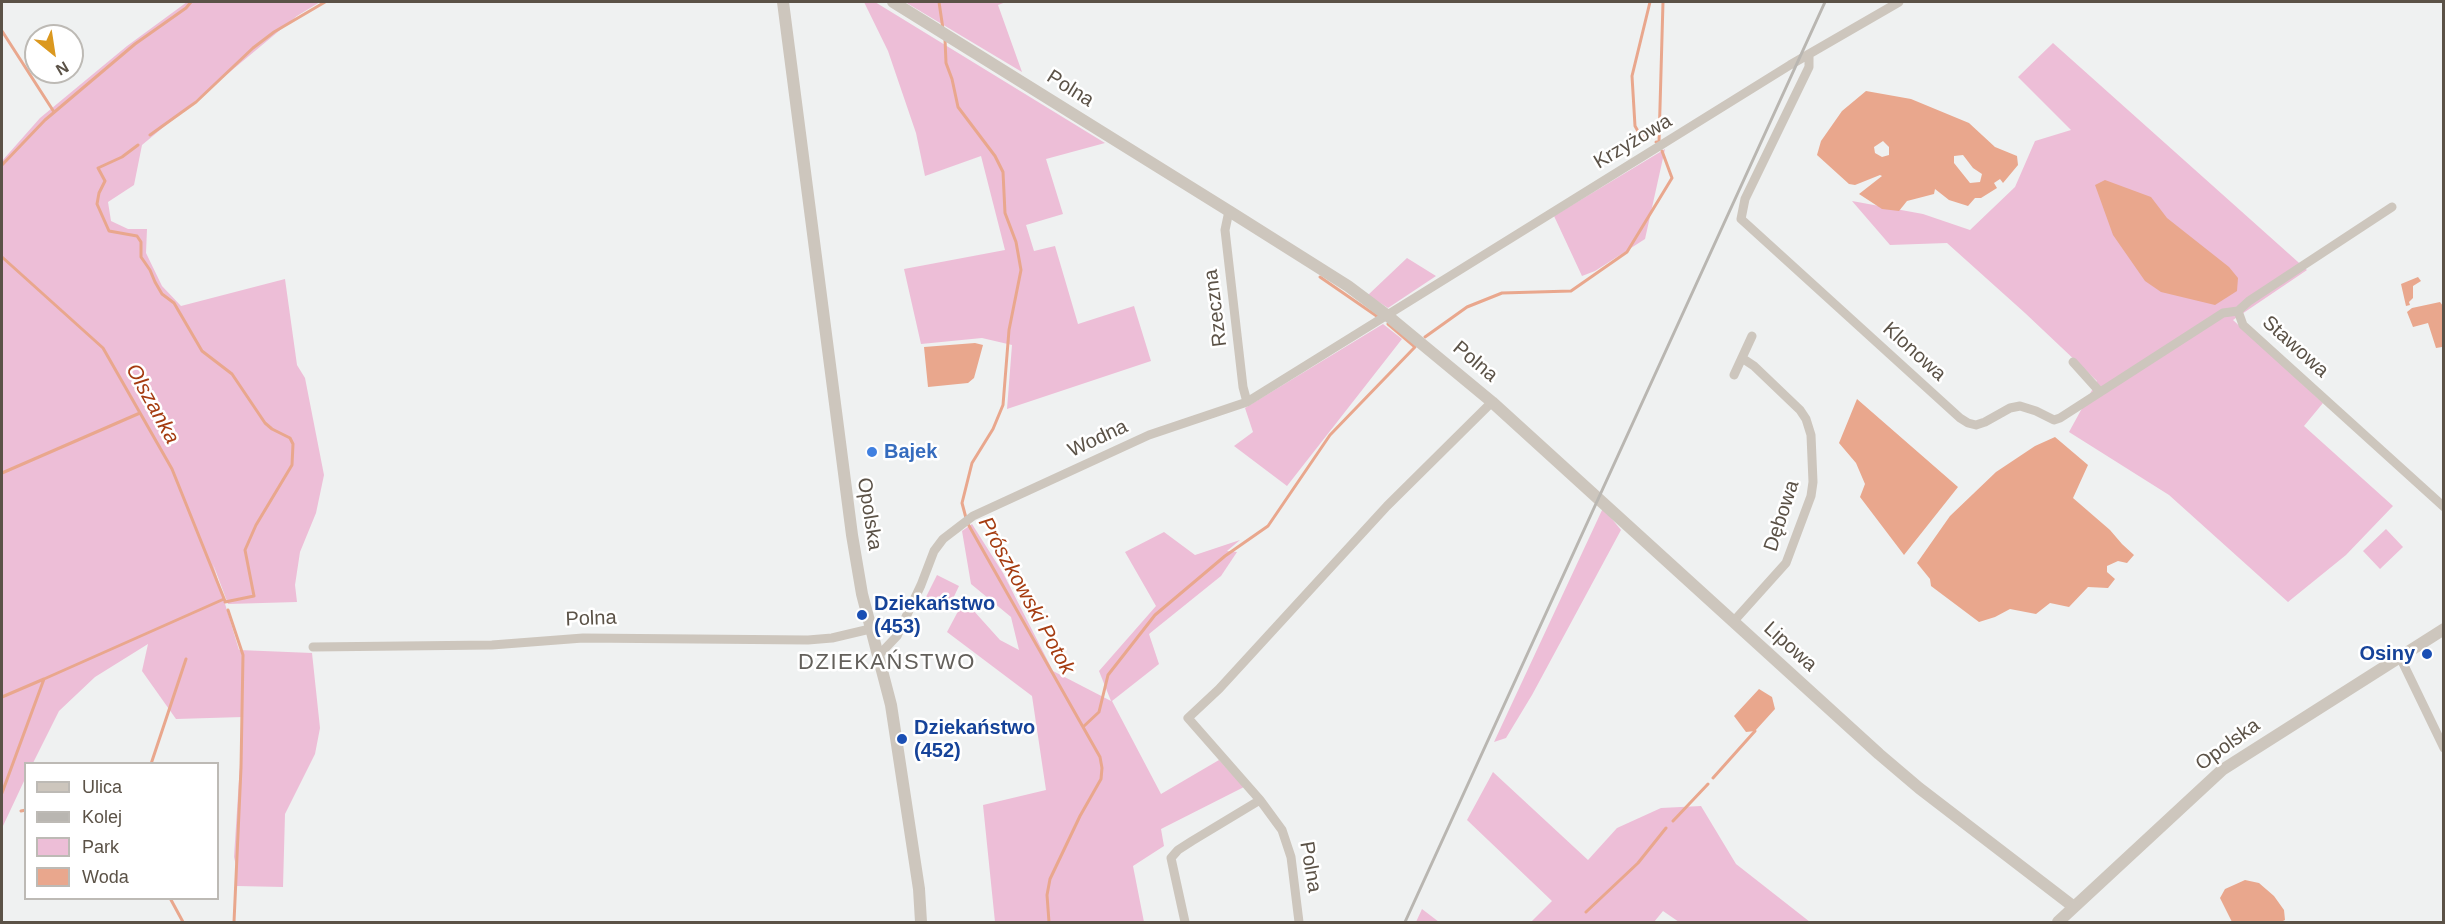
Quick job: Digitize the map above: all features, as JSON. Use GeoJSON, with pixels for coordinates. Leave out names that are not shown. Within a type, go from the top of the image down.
{"type":"FeatureCollection","features":[{"type":"Feature","properties":{"kind":"street","name":"Opolska"},"geometry":{"type":"LineString","coordinates":[[783,2],[841,458],[860,583],[891,705],[919,889],[921,922]]}},
{"type":"Feature","properties":{"kind":"street","name":"Polna"},"geometry":{"type":"LineString","coordinates":[[893,2],[1347,286],[1388,316],[1492,402],[1387,506],[1234,674],[1188,718],[1260,800],[1282,830],[1292,856],[1299,922]]}},
{"type":"Feature","properties":{"kind":"street","name":"Krzyżowa"},"geometry":{"type":"LineString","coordinates":[[1388,316],[1502,243],[1899,2]]}},
{"type":"Feature","properties":{"kind":"street","name":"Klonowa"},"geometry":{"type":"LineString","coordinates":[[1809,56],[1809,67],[1745,199],[1740,219],[1968,423],[1976,425],[2010,408],[2020,406],[2054,420],[2223,313],[2238,311]]}},
{"type":"Feature","properties":{"kind":"street","name":"Stawowa"},"geometry":{"type":"LineString","coordinates":[[2392,207],[2249,301],[2238,311],[2243,325],[2444,507]]}},
{"type":"Feature","properties":{"kind":"street","name":"Rzeczna"},"geometry":{"type":"LineString","coordinates":[[1229,211],[1225,230],[1243,387],[1247,402]]}},
{"type":"Feature","properties":{"kind":"street","name":"Wodna"},"geometry":{"type":"LineString","coordinates":[[879,655],[897,636],[934,551],[943,538],[959,525],[973,516],[1149,435],[1247,402],[1388,316]]}},
{"type":"Feature","properties":{"kind":"street"},"geometry":{"type":"LineString","coordinates":[[1734,375],[1752,336]]}},
{"type":"Feature","properties":{"kind":"street","name":"Dębowa"},"geometry":{"type":"LineString","coordinates":[[1733,622],[1786,563],[1811,496],[1813,482],[1810,435],[1806,419],[1800,410],[1742,358]]}},
{"type":"Feature","properties":{"kind":"street"},"geometry":{"type":"LineString","coordinates":[[2073,362],[2100,392]]}},
{"type":"Feature","properties":{"kind":"street","name":"Lipowa"},"geometry":{"type":"LineString","coordinates":[[1492,402],[1919,788],[2074,907]]}},
{"type":"Feature","properties":{"kind":"street","name":"Polna"},"geometry":{"type":"LineString","coordinates":[[313,646],[492,645],[583,638],[808,640],[832,638],[870,629]]}},
{"type":"Feature","properties":{"kind":"street","name":"Opolska"},"geometry":{"type":"LineString","coordinates":[[2058,922],[2222,770],[2444,629]]}},
{"type":"Feature","properties":{"kind":"street"},"geometry":{"type":"LineString","coordinates":[[2400,657],[2444,748]]}},
{"type":"Feature","properties":{"kind":"street"},"geometry":{"type":"LineString","coordinates":[[1185,922],[1171,858],[1185,845],[1260,800]]}},
{"type":"Feature","properties":{"kind":"green space"},"geometry":{"type":"Polygon","coordinates":[[[187,2],[320,2],[297,16],[142,145],[134,185],[108,202],[111,221],[128,229],[147,229],[146,253],[162,286],[181,306],[285,279],[297,365],[305,378],[324,475],[316,513],[300,552],[295,585],[297,602],[228,604],[213,564],[239,650],[312,653],[320,728],[315,754],[285,814],[283,887],[237,886],[234,857],[243,717],[176,719],[142,671],[148,644],[95,677],[59,711],[34,762],[24,762],[24,781],[2,828],[2,161],[40,118],[84,84],[84,82],[127,46],[187,2]]]}},
{"type":"Feature","properties":{"kind":"green space"},"geometry":{"type":"Polygon","coordinates":[[[864,2],[875,2],[1105,143],[1046,159],[1063,214],[1026,225],[1034,251],[1055,246],[1078,324],[1134,306],[1151,361],[1007,409],[1012,345],[982,338],[921,344],[904,269],[1005,250],[981,156],[925,176],[916,133],[888,51],[864,2]]]}},
{"type":"Feature","properties":{"kind":"green space"},"geometry":{"type":"Polygon","coordinates":[[[905,2],[1006,2],[998,5],[1022,72],[905,2]]]}},
{"type":"Feature","properties":{"kind":"green space"},"geometry":{"type":"Polygon","coordinates":[[[2053,43],[2307,270],[2233,320],[2323,403],[2304,426],[2393,506],[2346,555],[2288,602],[2169,495],[2069,432],[2097,381],[2025,313],[1947,243],[1890,245],[1852,201],[1923,214],[1970,230],[2015,187],[2035,141],[2071,130],[2018,77],[2053,43]]]}},
{"type":"Feature","properties":{"kind":"green space"},"geometry":{"type":"Polygon","coordinates":[[[1665,149],[1645,239],[1595,271],[1582,276],[1554,216],[1665,149]]]}},
{"type":"Feature","properties":{"kind":"green space"},"geometry":{"type":"Polygon","coordinates":[[[1407,258],[1436,276],[1388,308],[1368,295],[1407,258]]]}},
{"type":"Feature","properties":{"kind":"green space"},"geometry":{"type":"Polygon","coordinates":[[[1383,324],[1402,339],[1287,486],[1234,446],[1253,432],[1245,408],[1383,324]]]}},
{"type":"Feature","properties":{"kind":"green space"},"geometry":{"type":"Polygon","coordinates":[[[1603,508],[1621,530],[1532,695],[1506,738],[1494,742],[1603,508]]]}},
{"type":"Feature","properties":{"kind":"green space"},"geometry":{"type":"Polygon","coordinates":[[[972,524],[1003,573],[1053,671],[1111,701],[1099,671],[1156,606],[1125,552],[1164,532],[1195,555],[1240,540],[1227,551],[1237,552],[1221,576],[1149,634],[1159,664],[1112,701],[1161,794],[1219,760],[1244,787],[1161,829],[1164,846],[1133,866],[1144,922],[995,922],[983,805],[1046,790],[1032,696],[947,632],[964,600],[1000,640],[1019,650],[1011,617],[971,584],[962,531],[972,524]]]}},
{"type":"Feature","properties":{"kind":"green space"},"geometry":{"type":"Polygon","coordinates":[[[2386,529],[2403,547],[2380,569],[2363,551],[2386,529]]]}},
{"type":"Feature","properties":{"kind":"green space"},"geometry":{"type":"Polygon","coordinates":[[[937,575],[959,586],[947,611],[924,601],[937,575]]]}},
{"type":"Feature","properties":{"kind":"green space"},"geometry":{"type":"Polygon","coordinates":[[[1493,772],[1588,860],[1617,828],[1661,808],[1701,806],[1736,864],[1810,922],[1679,922],[1663,911],[1654,922],[1531,922],[1552,901],[1467,820],[1493,772]]]}},
{"type":"Feature","properties":{"kind":"green space"},"geometry":{"type":"Polygon","coordinates":[[[1422,909],[1439,922],[1416,922],[1422,909]]]}},
{"type":"Feature","properties":{"kind":"water"},"geometry":{"type":"Polygon","coordinates":[[[1866,91],[1911,99],[1969,123],[1995,147],[2017,156],[2018,165],[2003,183],[2000,179],[1994,183],[1997,188],[1981,198],[1975,198],[1968,206],[1949,200],[1935,189],[1934,194],[1907,201],[1899,211],[1882,209],[1859,194],[1882,176],[1855,185],[1849,184],[1817,155],[1821,141],[1842,111],[1866,91]],[[1883,141],[1874,147],[1875,153],[1882,157],[1889,155],[1889,147],[1883,141]],[[1963,155],[1954,156],[1954,163],[1970,183],[1980,182],[1982,174],[1973,168],[1963,155]]]}},
{"type":"Feature","properties":{"kind":"water"},"geometry":{"type":"Polygon","coordinates":[[[2105,180],[2151,197],[2167,218],[2229,267],[2238,278],[2237,291],[2215,305],[2161,292],[2145,281],[2113,235],[2095,185],[2105,180]]]}},
{"type":"Feature","properties":{"kind":"water"},"geometry":{"type":"Polygon","coordinates":[[[2418,277],[2421,281],[2413,286],[2413,298],[2409,302],[2410,305],[2406,306],[2401,284],[2418,277]]]}},
{"type":"Feature","properties":{"kind":"water"},"geometry":{"type":"Polygon","coordinates":[[[2440,302],[2443,306],[2443,342],[2442,347],[2436,348],[2428,323],[2413,327],[2407,312],[2412,308],[2440,302]]]}},
{"type":"Feature","properties":{"kind":"water"},"geometry":{"type":"Polygon","coordinates":[[[975,343],[983,345],[974,378],[968,383],[928,387],[924,347],[975,343]]]}},
{"type":"Feature","properties":{"kind":"water"},"geometry":{"type":"Polygon","coordinates":[[[1857,399],[1958,487],[1904,555],[1860,497],[1865,484],[1856,463],[1839,443],[1857,399]]]}},
{"type":"Feature","properties":{"kind":"water"},"geometry":{"type":"Polygon","coordinates":[[[2055,437],[2088,465],[2073,498],[2110,530],[2134,555],[2127,563],[2118,561],[2107,566],[2107,572],[2115,579],[2108,588],[2088,587],[2069,607],[2050,603],[2036,614],[2010,609],[1979,622],[1931,586],[1930,579],[1917,563],[1950,516],[1996,472],[2035,446],[2055,437]]]}},
{"type":"Feature","properties":{"kind":"water"},"geometry":{"type":"Polygon","coordinates":[[[1759,689],[1772,697],[1775,709],[1755,731],[1746,732],[1734,716],[1759,689]]]}},
{"type":"Feature","properties":{"kind":"water"},"geometry":{"type":"Polygon","coordinates":[[[2245,880],[2259,883],[2274,896],[2284,910],[2285,920],[2281,922],[2232,922],[2220,898],[2225,889],[2245,880]]]}},
{"type":"Feature","properties":{"kind":"waterway"},"geometry":{"type":"LineString","coordinates":[[2,165],[45,120],[135,44],[186,8],[191,2]]}},
{"type":"Feature","properties":{"kind":"waterway"},"geometry":{"type":"LineString","coordinates":[[150,135],[196,102],[253,48],[274,32],[325,2]]}},
{"type":"Feature","properties":{"kind":"waterway","name":"Prószkowski Potok"},"geometry":{"type":"LineString","coordinates":[[939,2],[943,29]]}},
{"type":"Feature","properties":{"kind":"waterway"},"geometry":{"type":"LineString","coordinates":[[1647,139],[1639,133],[1635,126],[1632,76],[1650,2]]}},
{"type":"Feature","properties":{"kind":"waterway"},"geometry":{"type":"LineString","coordinates":[[1656,142],[1659,142],[1663,2]]}},
{"type":"Feature","properties":{"kind":"waterway"},"geometry":{"type":"LineString","coordinates":[[2,31],[54,112]]}},
{"type":"Feature","properties":{"kind":"waterway","name":"Prószkowski Potok"},"geometry":{"type":"LineString","coordinates":[[945,39],[946,63],[958,107],[995,156],[1003,172],[1005,213],[1016,242],[1021,270],[1009,330],[1003,405],[993,429],[972,463],[962,503],[966,518]]}},
{"type":"Feature","properties":{"kind":"waterway"},"geometry":{"type":"LineString","coordinates":[[138,145],[122,157],[98,168],[105,181],[97,204],[109,231],[137,236],[141,242],[141,257],[155,282],[162,294],[174,303],[202,351],[232,374],[265,423],[290,438],[293,444],[292,465],[256,525],[245,550],[254,596],[225,602]]}},
{"type":"Feature","properties":{"kind":"waterway"},"geometry":{"type":"LineString","coordinates":[[1425,337],[1467,307],[1502,293],[1571,291],[1627,252],[1672,178],[1662,151]]}},
{"type":"Feature","properties":{"kind":"waterway","name":"Olszanka"},"geometry":{"type":"LineString","coordinates":[[2,257],[103,348],[172,469],[225,601]]}},
{"type":"Feature","properties":{"kind":"waterway"},"geometry":{"type":"LineString","coordinates":[[1320,277],[1378,317]]}},
{"type":"Feature","properties":{"kind":"waterway"},"geometry":{"type":"LineString","coordinates":[[1083,727],[1099,712],[1108,675],[1155,615],[1225,556],[1268,526],[1330,435],[1415,347],[1388,324]]}},
{"type":"Feature","properties":{"kind":"waterway"},"geometry":{"type":"LineString","coordinates":[[2,473],[140,413]]}},
{"type":"Feature","properties":{"kind":"waterway","name":"Prószkowski Potok"},"geometry":{"type":"LineString","coordinates":[[968,524],[1100,757],[1101,779],[1080,816],[1050,879],[1047,895],[1049,922]]}},
{"type":"Feature","properties":{"kind":"waterway"},"geometry":{"type":"LineString","coordinates":[[2,793],[44,679],[224,599]]}},
{"type":"Feature","properties":{"kind":"waterway","name":"Olszanka"},"geometry":{"type":"LineString","coordinates":[[228,610],[243,655],[241,768],[234,922]]}},
{"type":"Feature","properties":{"kind":"waterway"},"geometry":{"type":"LineString","coordinates":[[152,762],[186,659]]}},
{"type":"Feature","properties":{"kind":"waterway"},"geometry":{"type":"LineString","coordinates":[[2,697],[44,679]]}},
{"type":"Feature","properties":{"kind":"waterway"},"geometry":{"type":"LineString","coordinates":[[1713,778],[1755,731]]}},
{"type":"Feature","properties":{"kind":"waterway"},"geometry":{"type":"LineString","coordinates":[[1673,821],[1708,784]]}},
{"type":"Feature","properties":{"kind":"waterway"},"geometry":{"type":"LineString","coordinates":[[1586,912],[1638,863],[1666,828]]}},
{"type":"Feature","properties":{"kind":"waterway"},"geometry":{"type":"LineString","coordinates":[[171,900],[183,922]]}},
{"type":"Feature","properties":{"kind":"railway"},"geometry":{"type":"LineString","coordinates":[[1405,922],[1825,2]]}},
{"type":"Feature","properties":{"kind":"place","name":"Bajek"},"geometry":{"type":"Point","coordinates":[872,452]}},
{"type":"Feature","properties":{"kind":"place","name":"Dziekaństwo (453)"},"geometry":{"type":"Point","coordinates":[862,615]}},
{"type":"Feature","properties":{"kind":"place","name":"Osiny"},"geometry":{"type":"Point","coordinates":[2427,654]}},
{"type":"Feature","properties":{"kind":"place","name":"Dziekaństwo (452)"},"geometry":{"type":"Point","coordinates":[902,739]}},
{"type":"Feature","properties":{"kind":"district","name":"DZIEKAŃSTWO"},"geometry":{"type":"Point","coordinates":[887,663]}}]}
